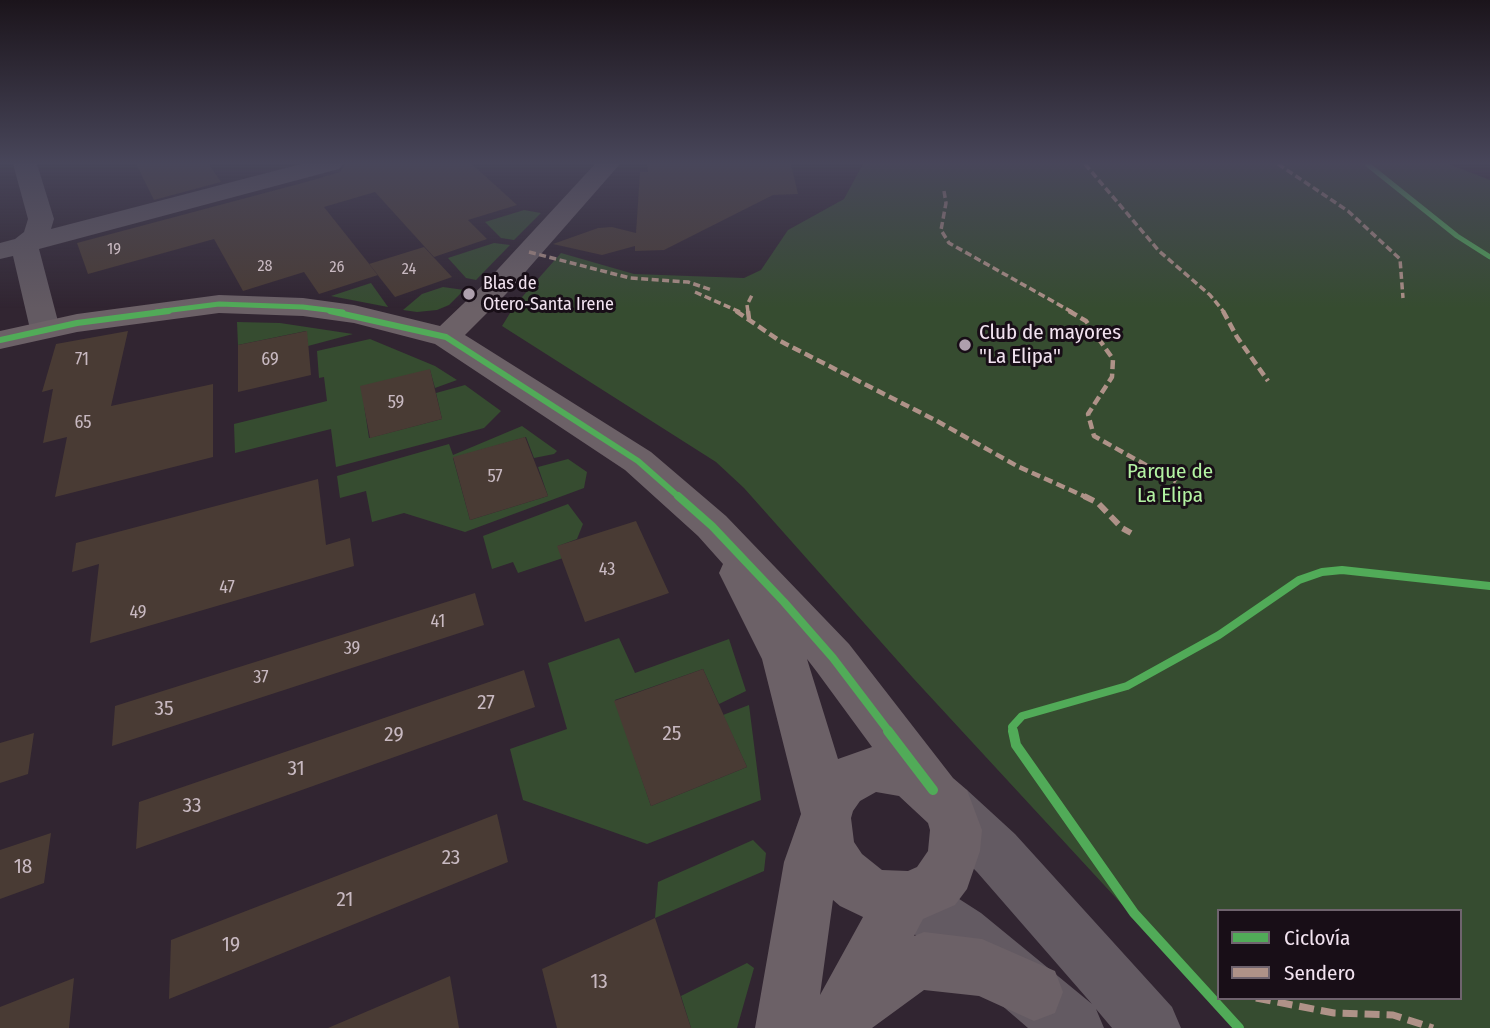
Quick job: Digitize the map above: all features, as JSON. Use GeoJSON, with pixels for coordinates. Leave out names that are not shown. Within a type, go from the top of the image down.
{"type":"FeatureCollection","features":[{"type":"Feature","properties":{"kind":"street"},"geometry":{"type":"LineString","coordinates":[[12,248],[37,235],[41,219],[39,212]]}},
{"type":"Feature","properties":{"kind":"street"},"geometry":{"type":"LineString","coordinates":[[12,248],[149,212]]}},
{"type":"Feature","properties":{"kind":"street"},"geometry":{"type":"LineString","coordinates":[[446,337],[496,288],[565,212]]}},
{"type":"Feature","properties":{"kind":"street"},"geometry":{"type":"LineString","coordinates":[[12,248],[45,329]]}},
{"type":"Feature","properties":{"kind":"street"},"geometry":{"type":"LineString","coordinates":[[0,340],[45,329],[219,304],[265,305],[354,314],[446,337],[638,461],[712,526],[790,607],[941,799],[956,830],[954,851],[948,870],[936,886],[907,898],[881,897],[859,887],[843,873],[829,846],[826,816],[813,758],[784,657],[712,526]]}},
{"type":"Feature","properties":{"kind":"street"},"geometry":{"type":"LineString","coordinates":[[818,1026],[811,862],[831,799],[842,784],[858,774],[876,769],[896,771],[916,778],[941,799],[996,853],[1152,1028]]}},
{"type":"Feature","properties":{"kind":"street"},"geometry":{"type":"LineString","coordinates":[[907,898],[961,933],[1054,1010]]}},
{"type":"Feature","properties":{"kind":"street"},"geometry":{"type":"LineString","coordinates":[[818,1026],[907,898]]}},
{"type":"Feature","properties":{"kind":"street"},"geometry":{"type":"LineString","coordinates":[[818,1026],[903,969],[924,961],[982,968],[1054,1010]]}},
{"type":"Feature","properties":{"kind":"green space"},"geometry":{"type":"Polygon","coordinates":[[[518,212],[541,213],[514,240],[501,238],[485,222],[518,212]]]}},
{"type":"Feature","properties":{"kind":"green space","name":"Parque de La Elipa"},"geometry":{"type":"Polygon","coordinates":[[[821,212],[1490,212],[1490,1028],[1236,1028],[913,678],[744,488],[716,462],[502,326],[515,305],[561,253],[634,274],[744,278],[761,270],[788,230],[821,212]]]}},
{"type":"Feature","properties":{"kind":"green space"},"geometry":{"type":"Polygon","coordinates":[[[494,243],[510,245],[476,280],[466,278],[448,258],[494,243]]]}},
{"type":"Feature","properties":{"kind":"green space"},"geometry":{"type":"Polygon","coordinates":[[[371,283],[388,307],[331,296],[371,283]]]}},
{"type":"Feature","properties":{"kind":"green space"},"geometry":{"type":"Polygon","coordinates":[[[443,287],[464,290],[449,305],[437,310],[403,310],[422,294],[443,287]]]}},
{"type":"Feature","properties":{"kind":"green space"},"geometry":{"type":"Polygon","coordinates":[[[237,322],[280,323],[353,334],[308,346],[306,331],[238,345],[237,322]]]}},
{"type":"Feature","properties":{"kind":"green space"},"geometry":{"type":"Polygon","coordinates":[[[370,339],[435,366],[457,380],[435,388],[430,370],[364,405],[369,438],[442,419],[436,393],[465,385],[501,411],[484,428],[336,467],[331,429],[235,453],[234,424],[327,401],[324,377],[319,378],[317,351],[370,339]]]}},
{"type":"Feature","properties":{"kind":"green space"},"geometry":{"type":"Polygon","coordinates":[[[522,426],[557,451],[534,458],[526,437],[453,458],[470,520],[548,496],[538,467],[568,459],[587,472],[584,488],[465,532],[404,513],[372,522],[366,491],[340,498],[337,476],[449,444],[453,455],[522,426]]]}},
{"type":"Feature","properties":{"kind":"green space"},"geometry":{"type":"Polygon","coordinates":[[[568,504],[583,524],[577,539],[558,546],[563,558],[518,573],[513,562],[492,569],[483,536],[568,504]]]}},
{"type":"Feature","properties":{"kind":"green space"},"geometry":{"type":"Polygon","coordinates":[[[619,638],[635,673],[729,639],[746,691],[719,704],[703,669],[615,700],[651,806],[747,767],[723,715],[749,705],[761,800],[647,844],[523,800],[510,749],[567,729],[548,663],[619,638]]]}},
{"type":"Feature","properties":{"kind":"green space"},"geometry":{"type":"Polygon","coordinates":[[[753,840],[766,853],[764,871],[655,918],[658,882],[753,840]]]}},
{"type":"Feature","properties":{"kind":"green space"},"geometry":{"type":"Polygon","coordinates":[[[747,963],[754,968],[737,1028],[691,1028],[681,996],[747,963]]]}},
{"type":"Feature","properties":{"kind":"building"},"geometry":{"type":"Polygon","coordinates":[[[193,212],[328,212],[378,275],[319,294],[304,272],[243,291],[214,239],[88,274],[77,243],[193,212]]]}},
{"type":"Feature","properties":{"kind":"building"},"geometry":{"type":"Polygon","coordinates":[[[393,212],[494,212],[468,220],[487,239],[434,257],[393,212]]]}},
{"type":"Feature","properties":{"kind":"building"},"geometry":{"type":"Polygon","coordinates":[[[637,212],[739,212],[664,250],[635,251],[635,246],[602,255],[553,244],[598,228],[612,227],[636,233],[637,212]]]}},
{"type":"Feature","properties":{"kind":"building"},"geometry":{"type":"Polygon","coordinates":[[[424,247],[452,277],[395,297],[369,264],[424,247]]]}},
{"type":"Feature","properties":{"kind":"building"},"geometry":{"type":"Polygon","coordinates":[[[128,331],[111,406],[213,384],[213,457],[55,497],[67,437],[43,443],[53,389],[42,392],[56,344],[128,331]]]}},
{"type":"Feature","properties":{"kind":"building"},"geometry":{"type":"Polygon","coordinates":[[[307,331],[311,375],[238,392],[238,345],[307,331]]]}},
{"type":"Feature","properties":{"kind":"building"},"geometry":{"type":"Polygon","coordinates":[[[430,369],[442,419],[370,438],[360,386],[430,369]]]}},
{"type":"Feature","properties":{"kind":"building"},"geometry":{"type":"Polygon","coordinates":[[[525,437],[548,496],[470,520],[453,457],[525,437]]]}},
{"type":"Feature","properties":{"kind":"building"},"geometry":{"type":"Polygon","coordinates":[[[318,479],[326,545],[350,538],[354,566],[90,643],[99,564],[72,572],[76,543],[318,479]]]}},
{"type":"Feature","properties":{"kind":"building"},"geometry":{"type":"Polygon","coordinates":[[[636,521],[669,593],[585,622],[557,546],[636,521]]]}},
{"type":"Feature","properties":{"kind":"building"},"geometry":{"type":"Polygon","coordinates":[[[475,593],[484,625],[112,746],[115,706],[475,593]]]}},
{"type":"Feature","properties":{"kind":"building"},"geometry":{"type":"Polygon","coordinates":[[[703,669],[747,767],[651,806],[614,701],[703,669]]]}},
{"type":"Feature","properties":{"kind":"building"},"geometry":{"type":"Polygon","coordinates":[[[524,670],[535,707],[136,849],[139,802],[524,670]]]}},
{"type":"Feature","properties":{"kind":"building"},"geometry":{"type":"Polygon","coordinates":[[[34,733],[28,774],[0,783],[0,743],[34,733]]]}},
{"type":"Feature","properties":{"kind":"building"},"geometry":{"type":"Polygon","coordinates":[[[497,814],[508,862],[169,999],[171,940],[497,814]]]}},
{"type":"Feature","properties":{"kind":"building"},"geometry":{"type":"Polygon","coordinates":[[[51,833],[44,883],[0,899],[0,850],[51,833]]]}},
{"type":"Feature","properties":{"kind":"building"},"geometry":{"type":"Polygon","coordinates":[[[655,918],[691,1028],[557,1028],[542,969],[655,918]]]}},
{"type":"Feature","properties":{"kind":"building"},"geometry":{"type":"Polygon","coordinates":[[[450,976],[459,1028],[328,1028],[450,976]]]}},
{"type":"Feature","properties":{"kind":"building"},"geometry":{"type":"Polygon","coordinates":[[[74,978],[69,1028],[0,1028],[0,1007],[74,978]]]}},
{"type":"Feature","properties":{"kind":"marked path"},"geometry":{"type":"LineString","coordinates":[[944,212],[941,230],[949,243],[1086,321],[1099,336],[1113,359],[1112,377],[1088,414],[1094,436],[1176,482]]}},
{"type":"Feature","properties":{"kind":"marked path"},"geometry":{"type":"LineString","coordinates":[[1126,212],[1159,251],[1210,295],[1227,316],[1237,337],[1268,381]]}},
{"type":"Feature","properties":{"kind":"marked path"},"geometry":{"type":"LineString","coordinates":[[1349,212],[1400,259],[1403,298]]}},
{"type":"Feature","properties":{"kind":"marked path"},"geometry":{"type":"LineString","coordinates":[[529,252],[630,278],[688,282],[712,290]]}},
{"type":"Feature","properties":{"kind":"marked path"},"geometry":{"type":"LineString","coordinates":[[695,292],[741,313],[780,341],[937,421],[1017,466],[1098,503],[1122,528],[1131,533]]}},
{"type":"Feature","properties":{"kind":"marked path"},"geometry":{"type":"LineString","coordinates":[[749,319],[747,305],[753,293]]}},
{"type":"Feature","properties":{"kind":"marked path"},"geometry":{"type":"LineString","coordinates":[[1266,1000],[1334,1013],[1393,1015],[1433,1028]]}},
{"type":"Feature","properties":{"kind":"cycle path"},"geometry":{"type":"LineString","coordinates":[[1427,212],[1490,257]]}},
{"type":"Feature","properties":{"kind":"cycle path"},"geometry":{"type":"LineString","coordinates":[[0,340],[77,323],[219,304],[303,307],[354,314],[446,337],[638,461],[712,526],[833,658],[933,790]]}},
{"type":"Feature","properties":{"kind":"cycle path"},"geometry":{"type":"LineString","coordinates":[[1239,1028],[1134,913],[1016,745],[1012,727],[1022,716],[1127,686],[1219,635],[1299,580],[1322,572],[1342,570],[1490,586]]}},
{"type":"Feature","properties":{"kind":"place","name":"Blas de Otero-Santa Irene"},"geometry":{"type":"Point","coordinates":[469,294]}},
{"type":"Feature","properties":{"kind":"place","name":"Club de mayores \"La Elipa\""},"geometry":{"type":"Point","coordinates":[965,345]}}]}
